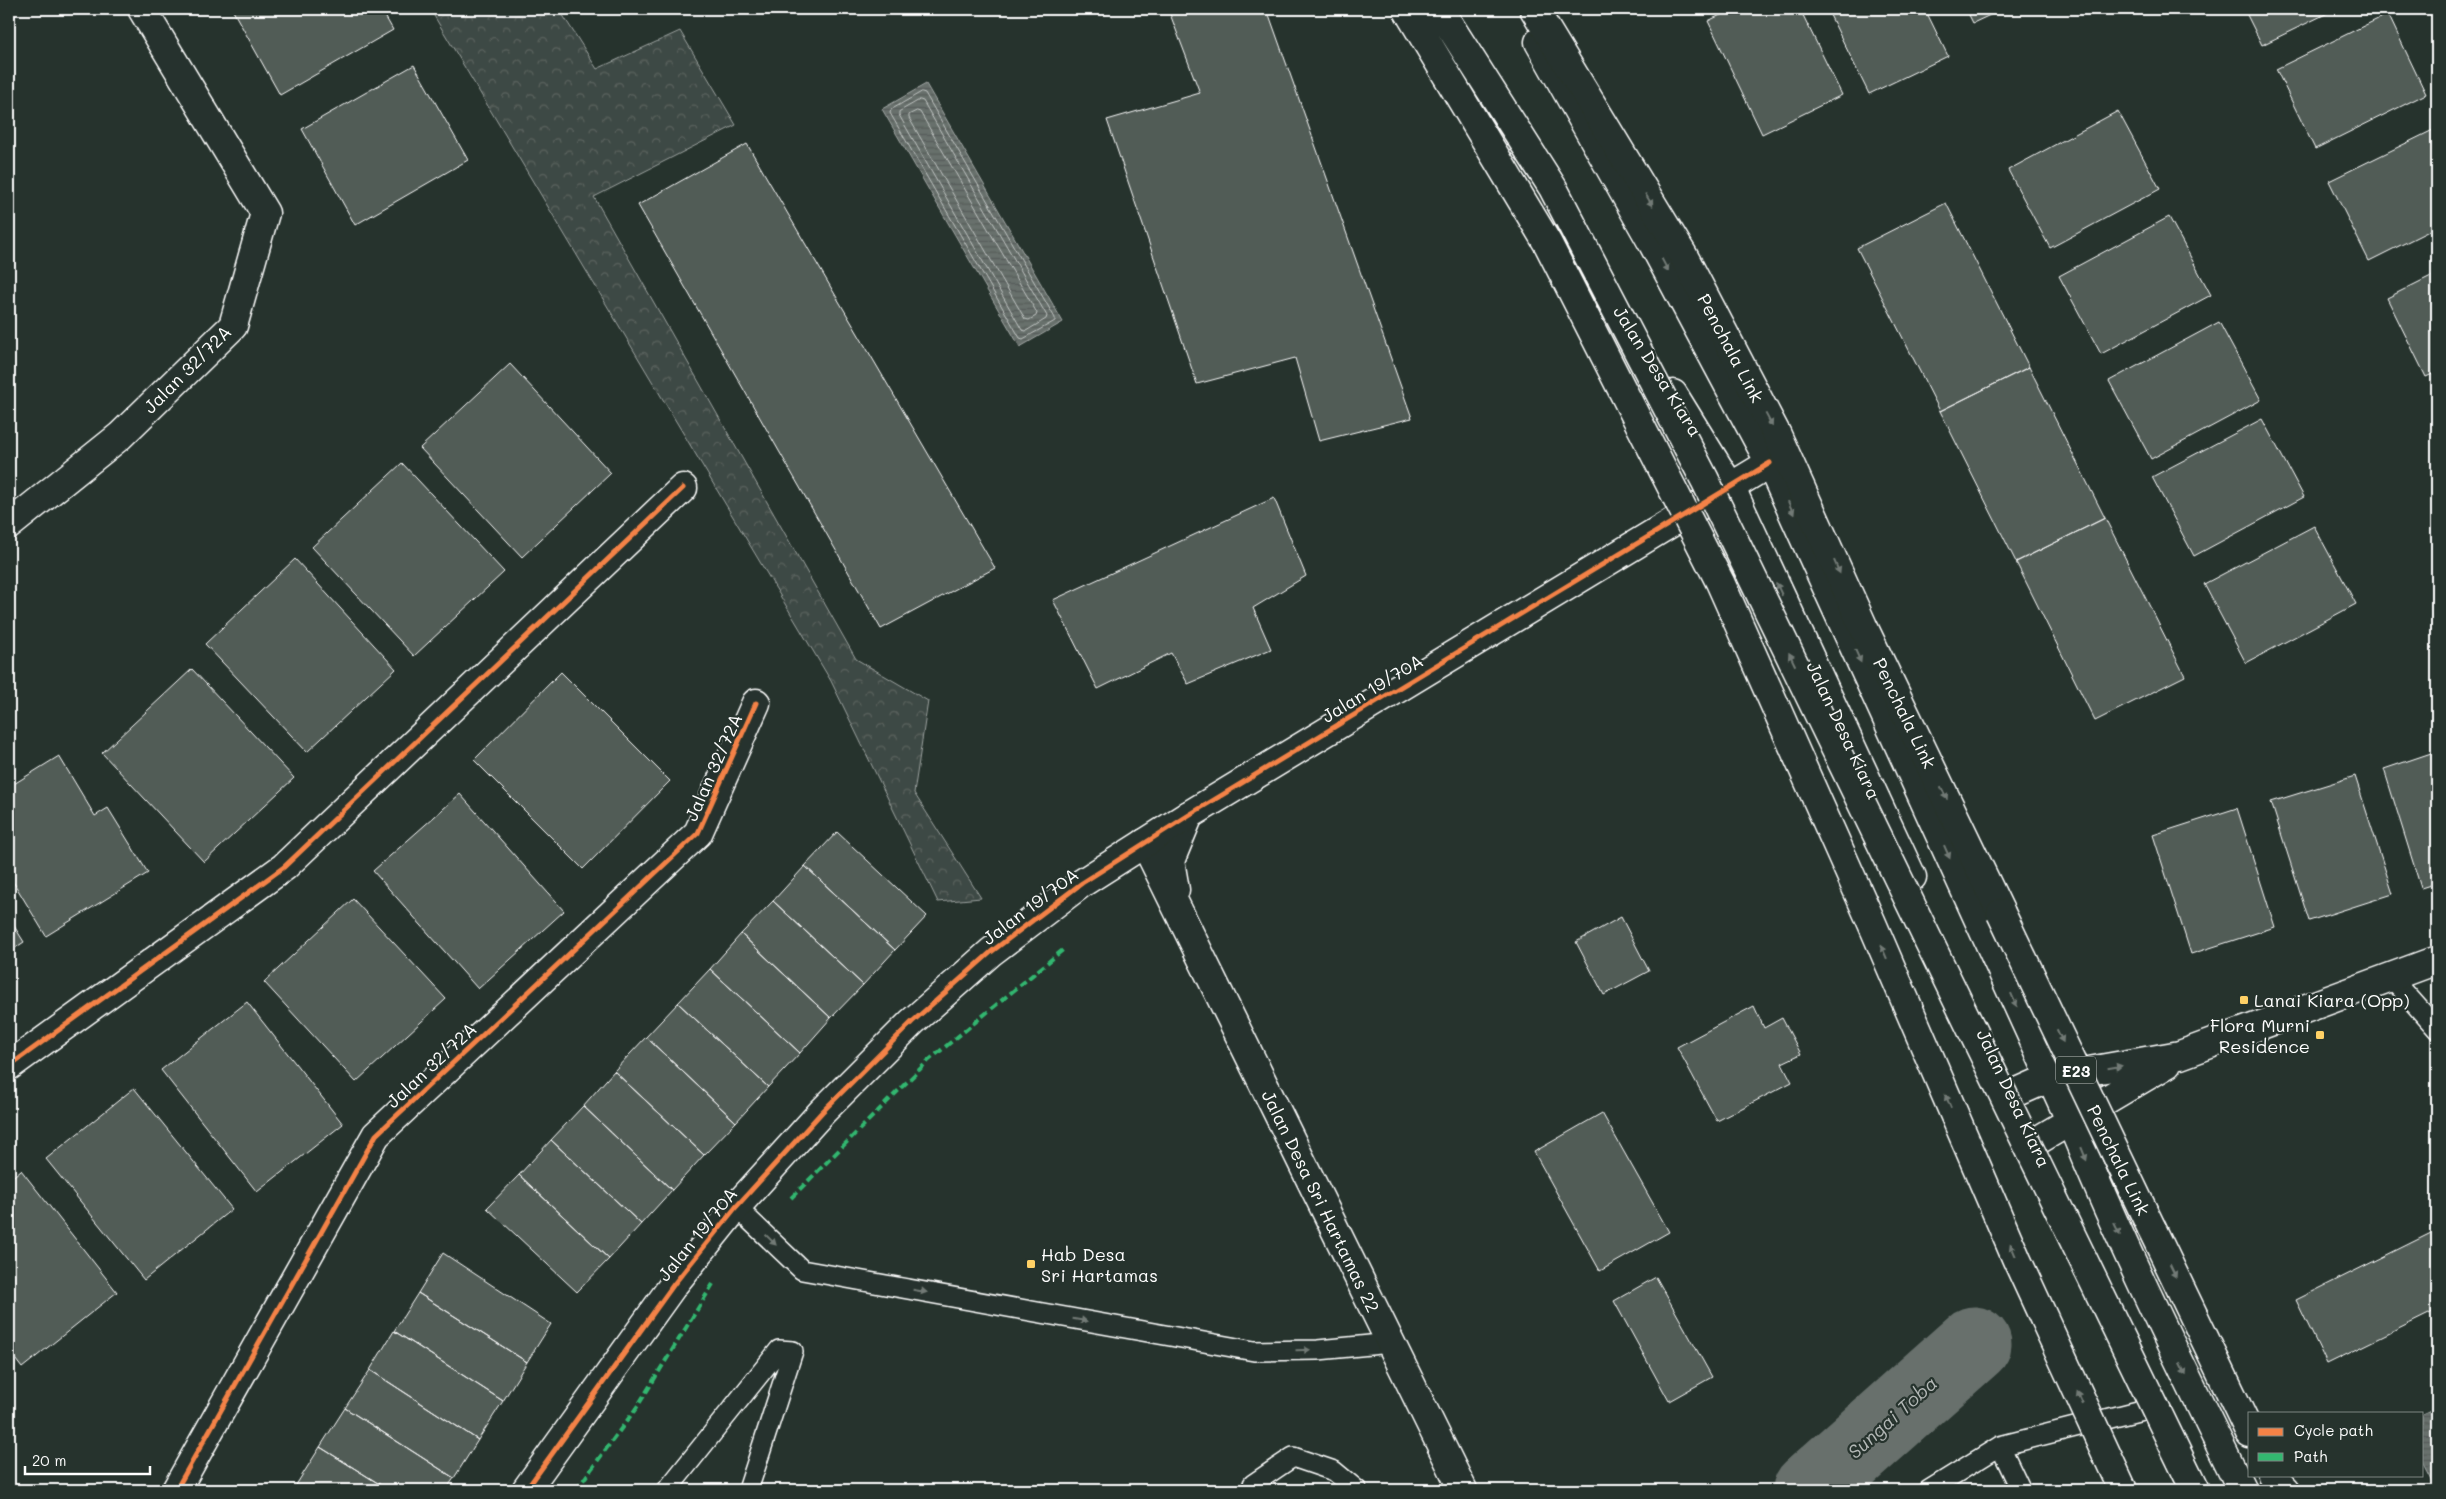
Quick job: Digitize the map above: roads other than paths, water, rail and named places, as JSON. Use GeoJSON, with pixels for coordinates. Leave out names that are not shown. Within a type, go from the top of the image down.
{"type":"FeatureCollection","features":[{"type":"Feature","properties":{"kind":"main road","name":"Jalan 32/72A"},"geometry":{"type":"LineString","coordinates":[[9,525],[120,436],[233,326],[265,213],[142,9]]}},
{"type":"Feature","properties":{"kind":"main road"},"geometry":{"type":"LineString","coordinates":[[1407,9],[1548,244],[1720,582],[1867,912],[2017,1260],[2122,1490]]}},
{"type":"Feature","properties":{"kind":"main road","name":"Jalan Desa Kiara"},"geometry":{"type":"LineString","coordinates":[[1430,9],[1478,92],[1558,210],[1731,488],[2035,1142],[2186,1490]]}},
{"type":"Feature","properties":{"kind":"main road"},"geometry":{"type":"LineString","coordinates":[[1439,9],[1553,188],[1704,480],[2195,1490]]}},
{"type":"Feature","properties":{"kind":"main road"},"geometry":{"type":"LineString","coordinates":[[1520,9],[1654,244],[1770,463],[2049,1078],[2071,1122],[2096,1185],[2242,1490]]}},
{"type":"Feature","properties":{"kind":"main road","name":"Penchala Link"},"geometry":{"type":"LineString","coordinates":[[1534,9],[1682,256],[1777,434],[1863,626],[2248,1429]]}},
{"type":"Feature","properties":{"kind":"main road","name":"Jalan 19/70A"},"geometry":{"type":"LineString","coordinates":[[526,1490],[674,1284],[736,1207],[822,1112],[912,1022],[990,952],[1082,883],[1189,815],[1770,463]]}},
{"type":"Feature","properties":{"kind":"main road"},"geometry":{"type":"LineString","coordinates":[[9,1066],[284,866],[683,488]]}},
{"type":"Feature","properties":{"kind":"main road","name":"Jalan 32/72A"},"geometry":{"type":"LineString","coordinates":[[176,1490],[376,1135],[698,833],[756,703]]}},
{"type":"Feature","properties":{"kind":"main road","name":"Jalan Desa Sri Hartamas 22"},"geometry":{"type":"LineString","coordinates":[[1179,911],[1170,861],[1189,815]]}},
{"type":"Feature","properties":{"kind":"main road","name":"Jalan Desa Sri Hartamas 22"},"geometry":{"type":"LineString","coordinates":[[1145,843],[1463,1490]]}},
{"type":"Feature","properties":{"kind":"main road"},"geometry":{"type":"LineString","coordinates":[[2013,1094],[2049,1078],[2180,1055],[2437,961]]}},
{"type":"Feature","properties":{"kind":"main road"},"geometry":{"type":"LineString","coordinates":[[2035,1142],[2180,1055]]}},
{"type":"Feature","properties":{"kind":"main road"},"geometry":{"type":"LineString","coordinates":[[2271,1476],[2276,1490]]}},
{"type":"Feature","properties":{"kind":"main road"},"geometry":{"type":"LineString","coordinates":[[2272,1476],[2286,1490]]}},
{"type":"Feature","properties":{"kind":"lane"},"geometry":{"type":"LineString","coordinates":[[2391,977],[2437,1029]]}},
{"type":"Feature","properties":{"kind":"lane"},"geometry":{"type":"LineString","coordinates":[[736,1207],[802,1270],[1254,1351],[1318,1350],[1391,1343]]}},
{"type":"Feature","properties":{"kind":"lane"},"geometry":{"type":"LineString","coordinates":[[667,1490],[778,1350],[793,1351],[748,1490]]}},
{"type":"Feature","properties":{"kind":"lane"},"geometry":{"type":"LineString","coordinates":[[1929,1490],[2000,1446],[2150,1408]]}},
{"type":"Feature","properties":{"kind":"lane"},"geometry":{"type":"LineString","coordinates":[[2000,1446],[2020,1490]]}},
{"type":"Feature","properties":{"kind":"lane"},"geometry":{"type":"LineString","coordinates":[[1252,1490],[1253,1484],[1293,1457],[1334,1471],[1357,1490]]}},
{"type":"Feature","properties":{"kind":"water"},"geometry":{"type":"Polygon","coordinates":[[[926,84],[1063,322],[1020,347],[882,109],[926,84]]]}},
{"type":"Feature","properties":{"kind":"water"},"geometry":{"type":"Polygon","coordinates":[[[2437,1407],[2437,1490],[2424,1465],[2424,1413],[2437,1407]]]}},
{"type":"Feature","properties":{"kind":"waterway","name":"Sungai Toba"},"geometry":{"type":"LineString","coordinates":[[1810,1490],[1974,1344]]}},
{"type":"Feature","properties":{"kind":"place","name":"Lanai Kiara (Opp)"},"geometry":{"type":"Point","coordinates":[2244,1000]}},
{"type":"Feature","properties":{"kind":"place","name":"Flora Murni Residence"},"geometry":{"type":"Point","coordinates":[2320,1035]}},
{"type":"Feature","properties":{"kind":"place","name":"Hab Desa Sri Hartamas"},"geometry":{"type":"Point","coordinates":[1031,1264]}}]}
